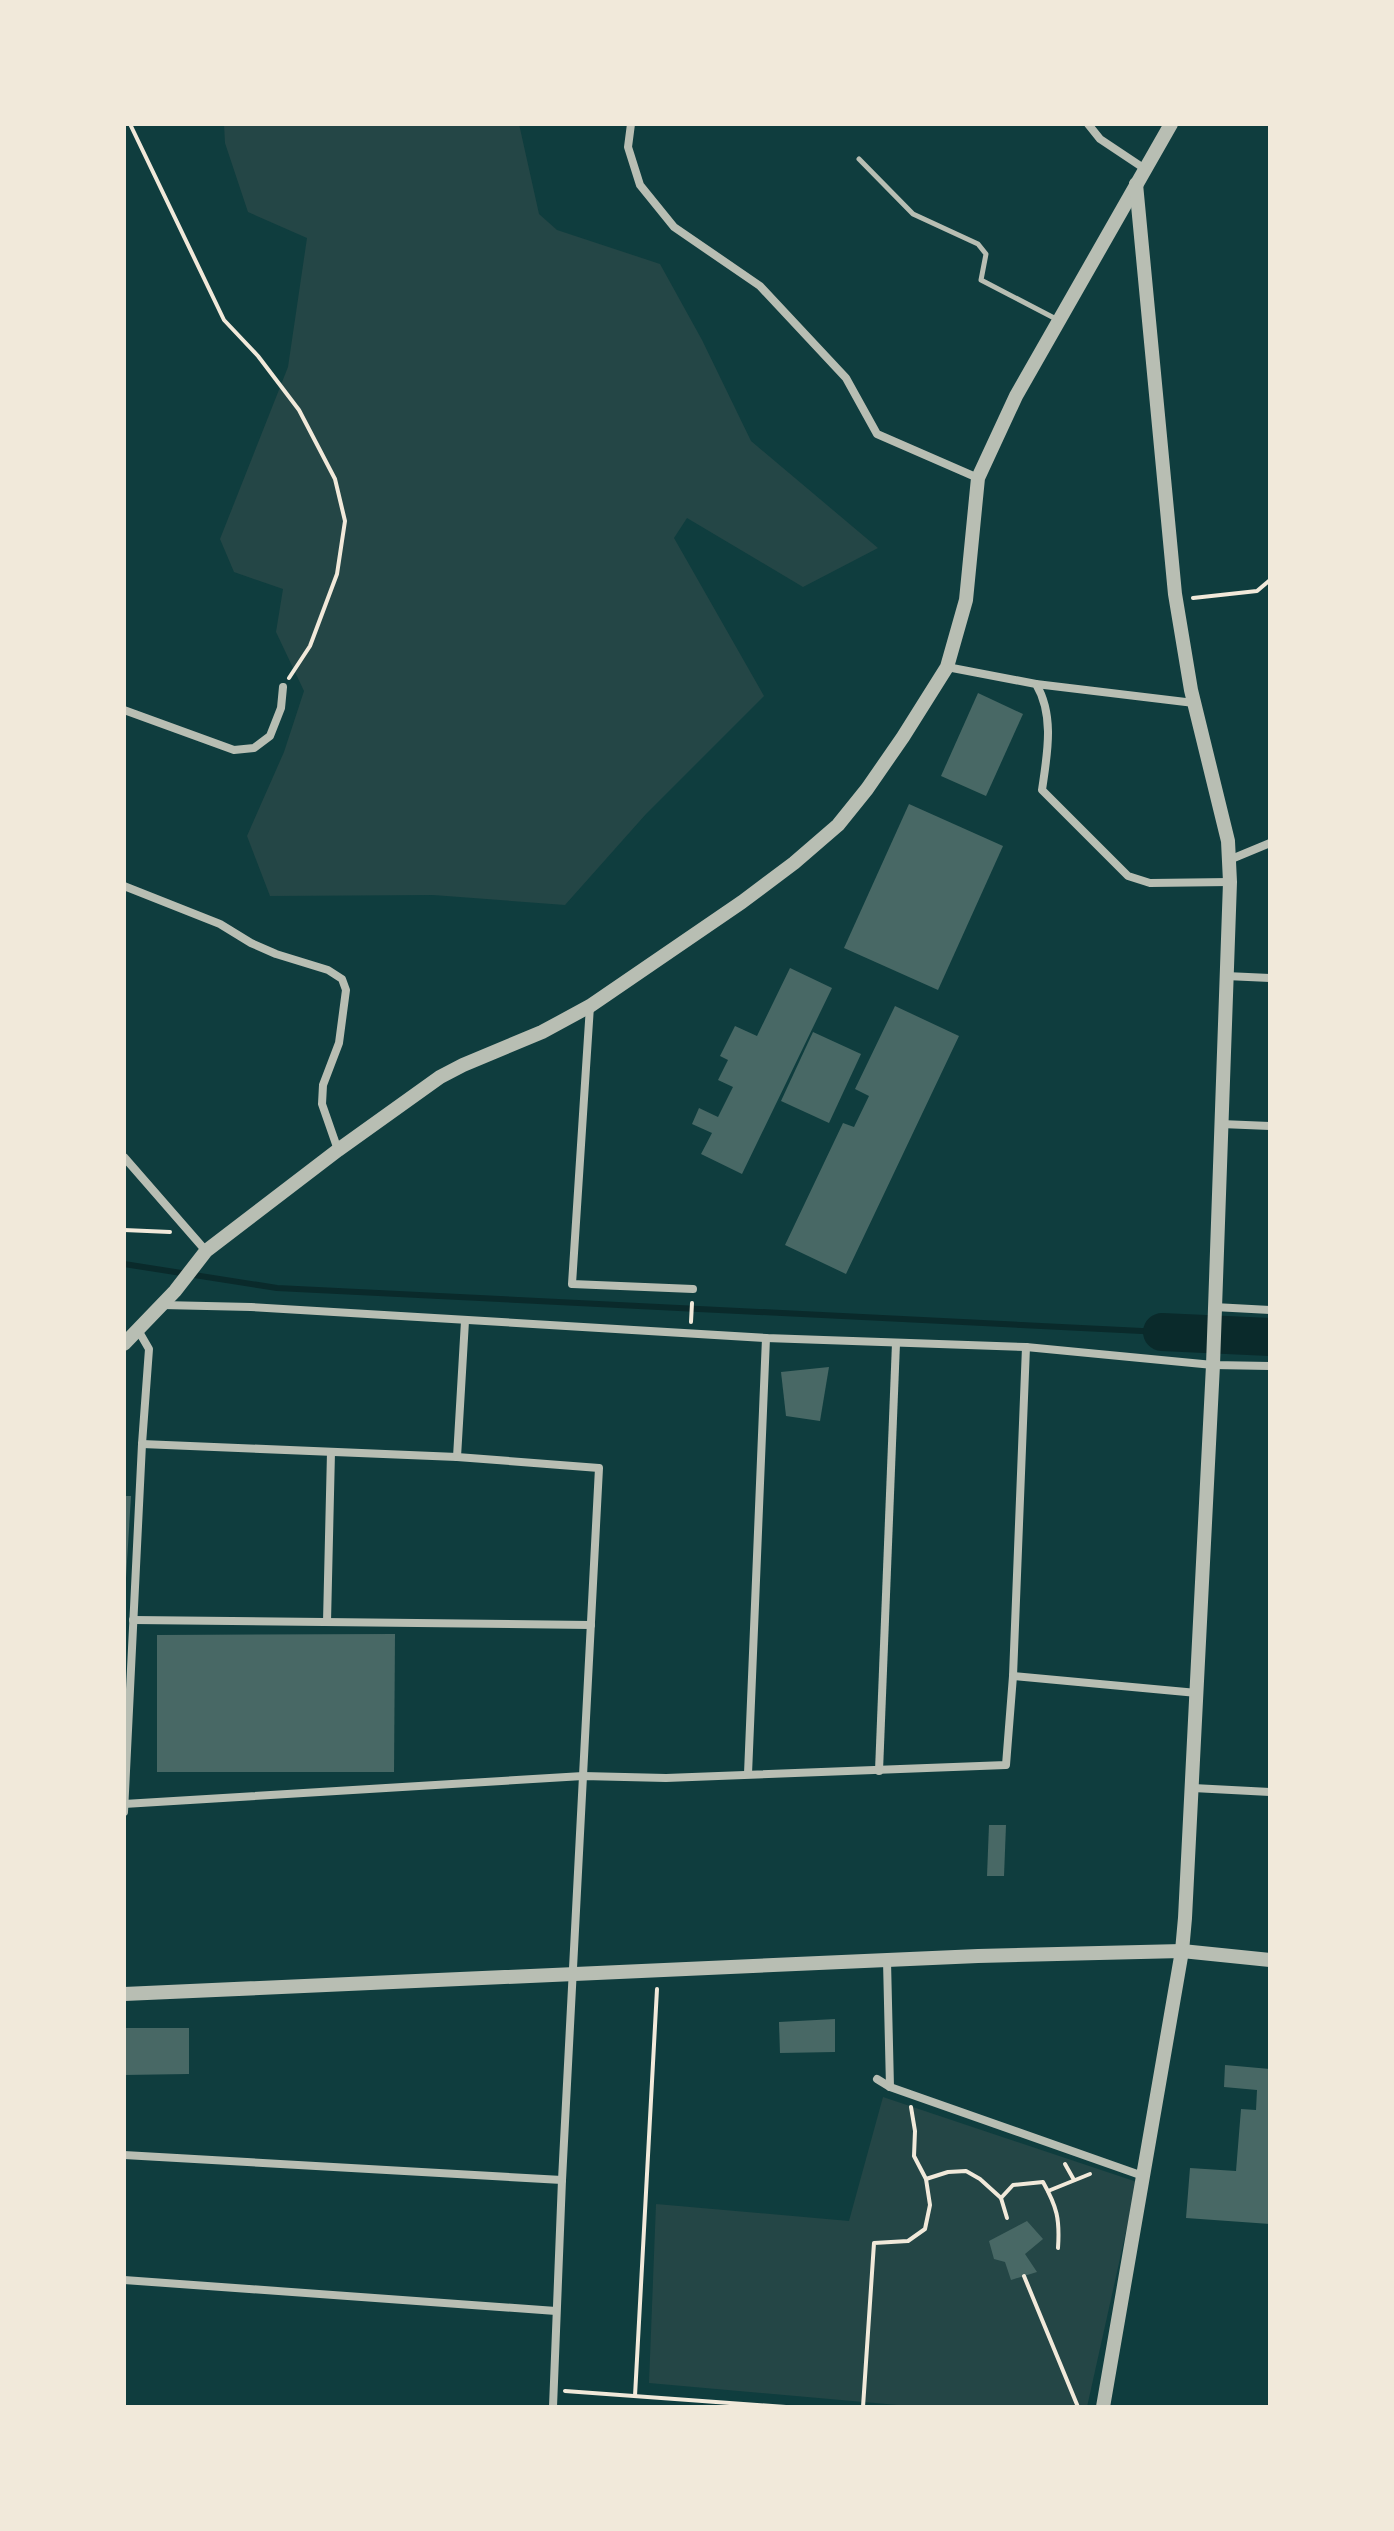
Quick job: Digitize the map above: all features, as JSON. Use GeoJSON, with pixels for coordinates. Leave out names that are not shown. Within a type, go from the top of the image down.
{"type":"FeatureCollection","features":[{"type":"Feature","properties":{"kind":"street"},"geometry":{"type":"LineString","coordinates":[[631,124],[628,147],[640,185],[674,227],[760,286],[846,378],[877,434],[978,478]]}},
{"type":"Feature","properties":{"kind":"street"},"geometry":{"type":"LineString","coordinates":[[1088,124],[1100,139],[1145,169]]}},
{"type":"Feature","properties":{"kind":"street"},"geometry":{"type":"LineString","coordinates":[[124,1344],[175,1291],[202,1255],[338,1150],[440,1077],[542,1032],[590,1006],[742,902],[838,825],[867,789],[947,667],[966,600],[978,478],[1016,396],[1171,124]]}},
{"type":"Feature","properties":{"kind":"street"},"geometry":{"type":"LineString","coordinates":[[1103,2407],[1182,1951],[1193,1788],[1213,1359],[1230,882],[1228,841],[1194,703],[1175,594],[1136,184]]}},
{"type":"Feature","properties":{"kind":"street"},"geometry":{"type":"LineString","coordinates":[[947,667],[1036,684],[1194,703]]}},
{"type":"Feature","properties":{"kind":"street"},"geometry":{"type":"LineString","coordinates":[[1036,684],[1045,700],[1048,747],[1042,790],[1128,876],[1150,883],[1230,882]]}},
{"type":"Feature","properties":{"kind":"street"},"geometry":{"type":"LineString","coordinates":[[124,710],[234,750],[254,748],[270,736],[281,708],[283,687]]}},
{"type":"Feature","properties":{"kind":"street"},"geometry":{"type":"LineString","coordinates":[[1229,860],[1270,843]]}},
{"type":"Feature","properties":{"kind":"street"},"geometry":{"type":"LineString","coordinates":[[124,886],[220,924],[276,954],[328,970],[342,979],[346,990],[339,1043],[323,1085],[322,1104],[338,1150]]}},
{"type":"Feature","properties":{"kind":"street"},"geometry":{"type":"LineString","coordinates":[[1226,976],[1270,978]]}},
{"type":"Feature","properties":{"kind":"street"},"geometry":{"type":"LineString","coordinates":[[590,1006],[572,1284],[693,1292]]}},
{"type":"Feature","properties":{"kind":"street"},"geometry":{"type":"LineString","coordinates":[[1221,1124],[1270,1126]]}},
{"type":"Feature","properties":{"kind":"street"},"geometry":{"type":"LineString","coordinates":[[124,1157],[189,1233],[202,1255]]}},
{"type":"Feature","properties":{"kind":"street"},"geometry":{"type":"LineString","coordinates":[[162,1305],[266,1308],[766,1338],[1026,1347],[1213,1359],[1270,1366]]}},
{"type":"Feature","properties":{"kind":"street"},"geometry":{"type":"LineString","coordinates":[[1214,1314],[1270,1310]]}},
{"type":"Feature","properties":{"kind":"street"},"geometry":{"type":"LineString","coordinates":[[457,1457],[465,1321]]}},
{"type":"Feature","properties":{"kind":"street"},"geometry":{"type":"LineString","coordinates":[[124,1812],[149,1349],[138,1330]]}},
{"type":"Feature","properties":{"kind":"street"},"geometry":{"type":"LineString","coordinates":[[748,1774],[766,1338]]}},
{"type":"Feature","properties":{"kind":"street"},"geometry":{"type":"LineString","coordinates":[[879,1771],[896,1343]]}},
{"type":"Feature","properties":{"kind":"street"},"geometry":{"type":"LineString","coordinates":[[124,1804],[583,1776],[666,1778],[1006,1765],[1013,1676],[1026,1347]]}},
{"type":"Feature","properties":{"kind":"street"},"geometry":{"type":"LineString","coordinates":[[142,1444],[457,1457],[599,1468],[553,2407]]}},
{"type":"Feature","properties":{"kind":"street"},"geometry":{"type":"LineString","coordinates":[[327,1622],[331,1452]]}},
{"type":"Feature","properties":{"kind":"street"},"geometry":{"type":"LineString","coordinates":[[133,1620],[591,1625]]}},
{"type":"Feature","properties":{"kind":"street"},"geometry":{"type":"LineString","coordinates":[[1013,1676],[1197,1693]]}},
{"type":"Feature","properties":{"kind":"street"},"geometry":{"type":"LineString","coordinates":[[1193,1788],[1270,1792]]}},
{"type":"Feature","properties":{"kind":"street"},"geometry":{"type":"LineString","coordinates":[[124,1994],[1182,1951],[1270,1960]]}},
{"type":"Feature","properties":{"kind":"street"},"geometry":{"type":"LineString","coordinates":[[887,1961],[890,2087]]}},
{"type":"Feature","properties":{"kind":"street"},"geometry":{"type":"LineString","coordinates":[[877,2079],[890,2087],[1143,2176]]}},
{"type":"Feature","properties":{"kind":"street"},"geometry":{"type":"LineString","coordinates":[[124,2155],[562,2180]]}},
{"type":"Feature","properties":{"kind":"street"},"geometry":{"type":"LineString","coordinates":[[124,2280],[556,2311]]}},
{"type":"Feature","properties":{"kind":"lane"},"geometry":{"type":"LineString","coordinates":[[859,159],[913,214],[978,244],[986,254],[981,280],[1058,320]]}},
{"type":"Feature","properties":{"kind":"path"},"geometry":{"type":"LineString","coordinates":[[130,124],[224,320],[258,356],[299,410],[335,479],[345,521],[337,574],[310,646],[283,687]]}},
{"type":"Feature","properties":{"kind":"path"},"geometry":{"type":"LineString","coordinates":[[1175,594],[1192,598],[1257,591],[1270,580]]}},
{"type":"Feature","properties":{"kind":"path"},"geometry":{"type":"LineString","coordinates":[[124,1230],[189,1233]]}},
{"type":"Feature","properties":{"kind":"path"},"geometry":{"type":"LineString","coordinates":[[691,1324],[693,1292]]}},
{"type":"Feature","properties":{"kind":"path"},"geometry":{"type":"LineString","coordinates":[[635,2396],[657,1989]]}},
{"type":"Feature","properties":{"kind":"path"},"geometry":{"type":"LineString","coordinates":[[863,2407],[874,2243],[908,2241],[925,2229],[930,2205],[926,2179],[914,2156],[915,2131],[908,2093]]}},
{"type":"Feature","properties":{"kind":"path"},"geometry":{"type":"LineString","coordinates":[[1048,2191],[1086,2174],[1105,2171],[1109,2163]]}},
{"type":"Feature","properties":{"kind":"path"},"geometry":{"type":"LineString","coordinates":[[926,2179],[948,2172],[966,2171],[1001,2198],[1007,2218]]}},
{"type":"Feature","properties":{"kind":"path"},"geometry":{"type":"LineString","coordinates":[[1001,2198],[1013,2185],[1043,2182],[1060,2220],[1058,2248]]}},
{"type":"Feature","properties":{"kind":"path"},"geometry":{"type":"LineString","coordinates":[[1024,2276],[1078,2407]]}},
{"type":"Feature","properties":{"kind":"path"},"geometry":{"type":"LineString","coordinates":[[553,2390],[786,2407]]}},
{"type":"Feature","properties":{"kind":"shaded area"},"geometry":{"type":"Polygon","coordinates":[[[224,124],[519,124],[539,214],[557,230],[660,264],[702,340],[751,441],[878,548],[803,587],[687,518],[674,538],[764,696],[646,814],[565,905],[433,895],[270,896],[247,836],[284,752],[304,691],[276,632],[283,589],[234,572],[220,539],[288,367],[307,238],[248,212],[225,143],[224,124]]]}},
{"type":"Feature","properties":{"kind":"shaded area"},"geometry":{"type":"Polygon","coordinates":[[[883,2097],[1137,2182],[1087,2407],[920,2407],[649,2383],[656,2204],[849,2221],[883,2097]]]}},
{"type":"Feature","properties":{"kind":"building"},"geometry":{"type":"Polygon","coordinates":[[[978,693],[1023,714],[986,796],[941,776],[978,693]]]}},
{"type":"Feature","properties":{"kind":"building"},"geometry":{"type":"Polygon","coordinates":[[[909,804],[1003,846],[938,990],[844,948],[909,804]]]}},
{"type":"Feature","properties":{"kind":"building"},"geometry":{"type":"Polygon","coordinates":[[[790,968],[832,988],[742,1174],[701,1154],[712,1133],[692,1124],[699,1108],[718,1117],[733,1087],[718,1080],[728,1060],[720,1056],[735,1026],[757,1036],[790,968]]]}},
{"type":"Feature","properties":{"kind":"building"},"geometry":{"type":"Polygon","coordinates":[[[895,1006],[959,1036],[846,1274],[785,1245],[843,1123],[854,1127],[869,1096],[855,1089],[895,1006]]]}},
{"type":"Feature","properties":{"kind":"building"},"geometry":{"type":"Polygon","coordinates":[[[813,1032],[861,1054],[829,1123],[781,1101],[813,1032]]]}},
{"type":"Feature","properties":{"kind":"building"},"geometry":{"type":"Polygon","coordinates":[[[829,1367],[820,1421],[786,1416],[781,1372],[829,1367]]]}},
{"type":"Feature","properties":{"kind":"building"},"geometry":{"type":"Polygon","coordinates":[[[124,1496],[131,1496],[126,1578],[124,1578],[124,1496]]]}},
{"type":"Feature","properties":{"kind":"building"},"geometry":{"type":"Polygon","coordinates":[[[395,1634],[394,1772],[157,1772],[157,1635],[395,1634]]]}},
{"type":"Feature","properties":{"kind":"building"},"geometry":{"type":"Polygon","coordinates":[[[989,1825],[1006,1825],[1004,1876],[987,1876],[989,1825]]]}},
{"type":"Feature","properties":{"kind":"building"},"geometry":{"type":"Polygon","coordinates":[[[835,2019],[835,2052],[780,2053],[779,2022],[835,2019]]]}},
{"type":"Feature","properties":{"kind":"building"},"geometry":{"type":"Polygon","coordinates":[[[124,2028],[189,2028],[189,2074],[124,2075],[124,2028]]]}},
{"type":"Feature","properties":{"kind":"building"},"geometry":{"type":"Polygon","coordinates":[[[1225,2065],[1270,2069],[1270,2224],[1186,2218],[1190,2168],[1236,2171],[1241,2109],[1256,2110],[1257,2090],[1224,2087],[1225,2065]]]}},
{"type":"Feature","properties":{"kind":"building"},"geometry":{"type":"Polygon","coordinates":[[[1027,2221],[1043,2239],[1025,2254],[1037,2272],[1011,2280],[1005,2262],[994,2259],[989,2241],[1027,2221]]]}},
{"type":"Feature","properties":{"kind":"waterway"},"geometry":{"type":"LineString","coordinates":[[124,1264],[277,1288],[1162,1332]]}},
{"type":"Feature","properties":{"kind":"waterway"},"geometry":{"type":"LineString","coordinates":[[1162,1332],[1270,1337]]}}]}
